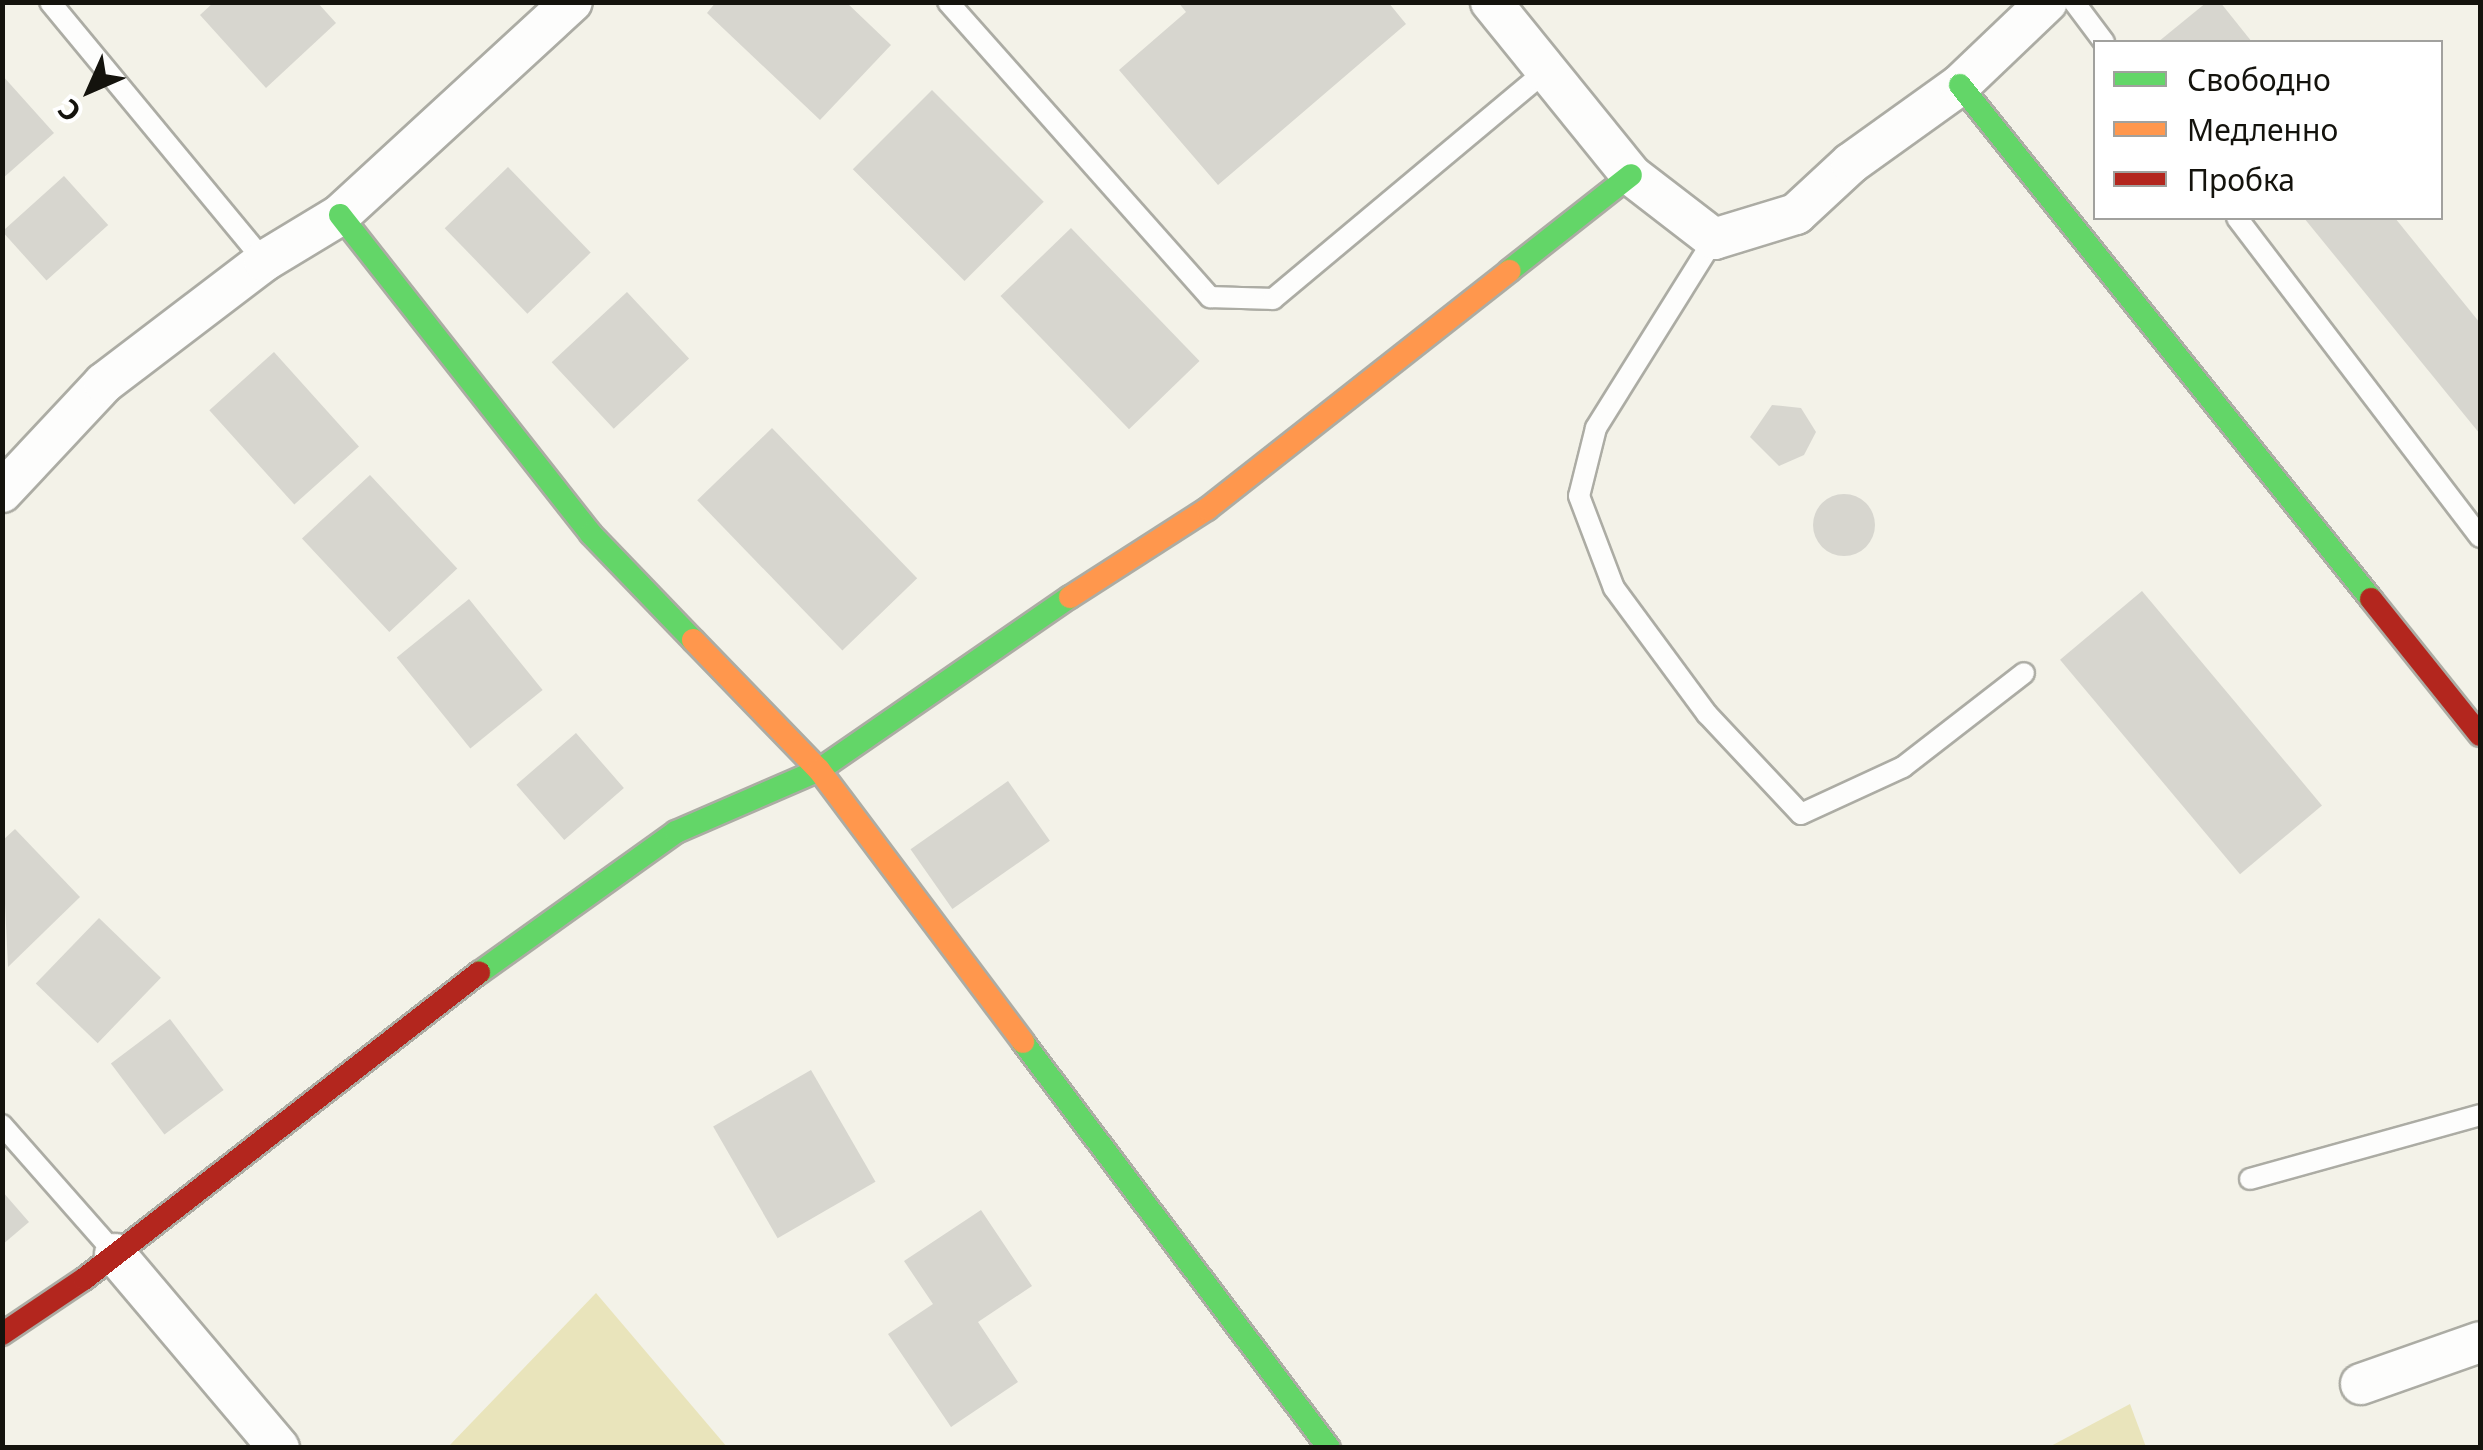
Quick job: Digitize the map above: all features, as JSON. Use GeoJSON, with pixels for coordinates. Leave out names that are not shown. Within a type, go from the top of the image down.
{"type":"FeatureCollection","features":[{"type":"Feature","properties":{"kind":"street"},"geometry":{"type":"LineString","coordinates":[[3,490],[104,383],[264,261],[340,215],[572,2]]}},
{"type":"Feature","properties":{"kind":"street"},"geometry":{"type":"LineString","coordinates":[[1491,2],[1631,174],[1714,239],[1796,214],[1851,163],[1960,85],[2046,2]]}},
{"type":"Feature","properties":{"kind":"street"},"geometry":{"type":"LineString","coordinates":[[1960,85],[2480,735]]}},
{"type":"Feature","properties":{"kind":"street"},"geometry":{"type":"LineString","coordinates":[[2,1334],[115,1254],[368,1055],[676,832],[819,770],[972,660],[1207,510],[1631,174]]}},
{"type":"Feature","properties":{"kind":"street"},"geometry":{"type":"LineString","coordinates":[[340,215],[590,534],[819,770],[1329,1448]]}},
{"type":"Feature","properties":{"kind":"street"},"geometry":{"type":"LineString","coordinates":[[115,1254],[279,1448]]}},
{"type":"Feature","properties":{"kind":"street"},"geometry":{"type":"LineString","coordinates":[[2361,1384],[2480,1342]]}},
{"type":"Feature","properties":{"kind":"lane"},"geometry":{"type":"LineString","coordinates":[[50,2],[264,261]]}},
{"type":"Feature","properties":{"kind":"lane"},"geometry":{"type":"LineString","coordinates":[[948,2],[1210,296],[1273,300],[1546,71]]}},
{"type":"Feature","properties":{"kind":"lane"},"geometry":{"type":"LineString","coordinates":[[2074,2],[2102,40]]}},
{"type":"Feature","properties":{"kind":"lane"},"geometry":{"type":"LineString","coordinates":[[2240,220],[2480,537]]}},
{"type":"Feature","properties":{"kind":"lane"},"geometry":{"type":"LineString","coordinates":[[1714,239],[1596,428],[1579,496],[1614,588],[1707,714],[1801,814],[1902,767],[2024,673]]}},
{"type":"Feature","properties":{"kind":"lane"},"geometry":{"type":"LineString","coordinates":[[2250,1179],[2480,1115]]}},
{"type":"Feature","properties":{"kind":"lane"},"geometry":{"type":"LineString","coordinates":[[2,1125],[115,1254]]}},
{"type":"Feature","properties":{"kind":"shaded area"},"geometry":{"type":"Polygon","coordinates":[[[596,1293],[727,1447],[448,1447],[596,1293]]]}},
{"type":"Feature","properties":{"kind":"shaded area"},"geometry":{"type":"Polygon","coordinates":[[[2130,1404],[2146,1447],[2049,1447],[2130,1404]]]}},
{"type":"Feature","properties":{"kind":"building"},"geometry":{"type":"Polygon","coordinates":[[[214,2],[317,2],[336,23],[266,88],[200,15],[214,2]]]}},
{"type":"Feature","properties":{"kind":"building"},"geometry":{"type":"Polygon","coordinates":[[[716,2],[846,2],[891,45],[820,120],[707,13],[716,2]]]}},
{"type":"Feature","properties":{"kind":"building"},"geometry":{"type":"Polygon","coordinates":[[[1178,2],[1388,2],[1406,24],[1218,185],[1119,70],[1186,12],[1178,2]]]}},
{"type":"Feature","properties":{"kind":"building"},"geometry":{"type":"Polygon","coordinates":[[[2207,2],[2220,2],[2250,40],[2160,40],[2207,2]]]}},
{"type":"Feature","properties":{"kind":"building"},"geometry":{"type":"Polygon","coordinates":[[[2,75],[54,133],[2,179],[2,75]]]}},
{"type":"Feature","properties":{"kind":"building"},"geometry":{"type":"Polygon","coordinates":[[[932,90],[1044,202],[965,281],[853,169],[932,90]]]}},
{"type":"Feature","properties":{"kind":"building"},"geometry":{"type":"Polygon","coordinates":[[[508,167],[591,253],[527,314],[445,228],[508,167]]]}},
{"type":"Feature","properties":{"kind":"building"},"geometry":{"type":"Polygon","coordinates":[[[64,176],[108,225],[46,281],[2,232],[64,176]]]}},
{"type":"Feature","properties":{"kind":"building"},"geometry":{"type":"Polygon","coordinates":[[[2306,220],[2397,220],[2480,323],[2480,434],[2306,220]]]}},
{"type":"Feature","properties":{"kind":"building"},"geometry":{"type":"Polygon","coordinates":[[[1071,228],[1200,361],[1129,429],[1001,296],[1071,228]]]}},
{"type":"Feature","properties":{"kind":"building"},"geometry":{"type":"Polygon","coordinates":[[[627,292],[689,359],[614,429],[552,362],[627,292]]]}},
{"type":"Feature","properties":{"kind":"building"},"geometry":{"type":"Polygon","coordinates":[[[274,352],[359,446],[294,505],[209,410],[274,352]]]}},
{"type":"Feature","properties":{"kind":"building"},"geometry":{"type":"Polygon","coordinates":[[[1772,405],[1801,408],[1816,432],[1804,455],[1779,466],[1750,437],[1772,405]]]}},
{"type":"Feature","properties":{"kind":"building"},"geometry":{"type":"Polygon","coordinates":[[[772,428],[917,578],[842,651],[697,500],[772,428]]]}},
{"type":"Feature","properties":{"kind":"building"},"geometry":{"type":"Polygon","coordinates":[[[370,475],[457,569],[389,632],[302,538],[370,475]]]}},
{"type":"Feature","properties":{"kind":"building"},"geometry":{"type":"Polygon","coordinates":[[[1844,494],[1866,503],[1875,525],[1866,547],[1844,556],[1822,547],[1813,525],[1822,503],[1844,494]]]}},
{"type":"Feature","properties":{"kind":"building"},"geometry":{"type":"Polygon","coordinates":[[[2142,591],[2322,805],[2240,874],[2060,660],[2142,591]]]}},
{"type":"Feature","properties":{"kind":"building"},"geometry":{"type":"Polygon","coordinates":[[[469,599],[543,690],[470,748],[397,658],[469,599]]]}},
{"type":"Feature","properties":{"kind":"building"},"geometry":{"type":"Polygon","coordinates":[[[576,733],[624,788],[564,840],[516,785],[576,733]]]}},
{"type":"Feature","properties":{"kind":"building"},"geometry":{"type":"Polygon","coordinates":[[[1008,781],[1050,841],[952,909],[911,849],[1008,781]]]}},
{"type":"Feature","properties":{"kind":"building"},"geometry":{"type":"Polygon","coordinates":[[[15,829],[80,897],[8,967],[2,841],[15,829]]]}},
{"type":"Feature","properties":{"kind":"building"},"geometry":{"type":"Polygon","coordinates":[[[99,918],[161,978],[98,1043],[36,983],[99,918]]]}},
{"type":"Feature","properties":{"kind":"building"},"geometry":{"type":"Polygon","coordinates":[[[170,1019],[224,1090],[164,1135],[111,1064],[170,1019]]]}},
{"type":"Feature","properties":{"kind":"building"},"geometry":{"type":"Polygon","coordinates":[[[811,1070],[876,1182],[778,1238],[713,1126],[811,1070]]]}},
{"type":"Feature","properties":{"kind":"building"},"geometry":{"type":"Polygon","coordinates":[[[2,1191],[29,1222],[2,1245],[2,1191]]]}},
{"type":"Feature","properties":{"kind":"building"},"geometry":{"type":"Polygon","coordinates":[[[981,1210],[1032,1286],[978,1322],[1018,1382],[951,1427],[888,1334],[933,1304],[904,1261],[981,1210]]]}},
{"type":"Feature","properties":{"kind":"traffic: fast"},"geometry":{"type":"LineString","coordinates":[[1960,85],[2371,599]]}},
{"type":"Feature","properties":{"kind":"traffic: fast"},"geometry":{"type":"LineString","coordinates":[[1509,271],[1631,175]]}},
{"type":"Feature","properties":{"kind":"traffic: fast"},"geometry":{"type":"LineString","coordinates":[[340,215],[591,534],[693,640]]}},
{"type":"Feature","properties":{"kind":"traffic: fast"},"geometry":{"type":"LineString","coordinates":[[479,973],[676,832],[819,770],[1070,597]]}},
{"type":"Feature","properties":{"kind":"traffic: fast"},"geometry":{"type":"LineString","coordinates":[[1023,1042],[1329,1448]]}},
{"type":"Feature","properties":{"kind":"traffic: slow"},"geometry":{"type":"LineString","coordinates":[[1070,597],[1207,509],[1509,271]]}},
{"type":"Feature","properties":{"kind":"traffic: slow"},"geometry":{"type":"LineString","coordinates":[[693,640],[819,770],[1023,1042]]}},
{"type":"Feature","properties":{"kind":"traffic: jam"},"geometry":{"type":"LineString","coordinates":[[2371,599],[2480,735]]}},
{"type":"Feature","properties":{"kind":"traffic: jam"},"geometry":{"type":"LineString","coordinates":[[2,1334],[84,1279],[479,973]]}}]}
